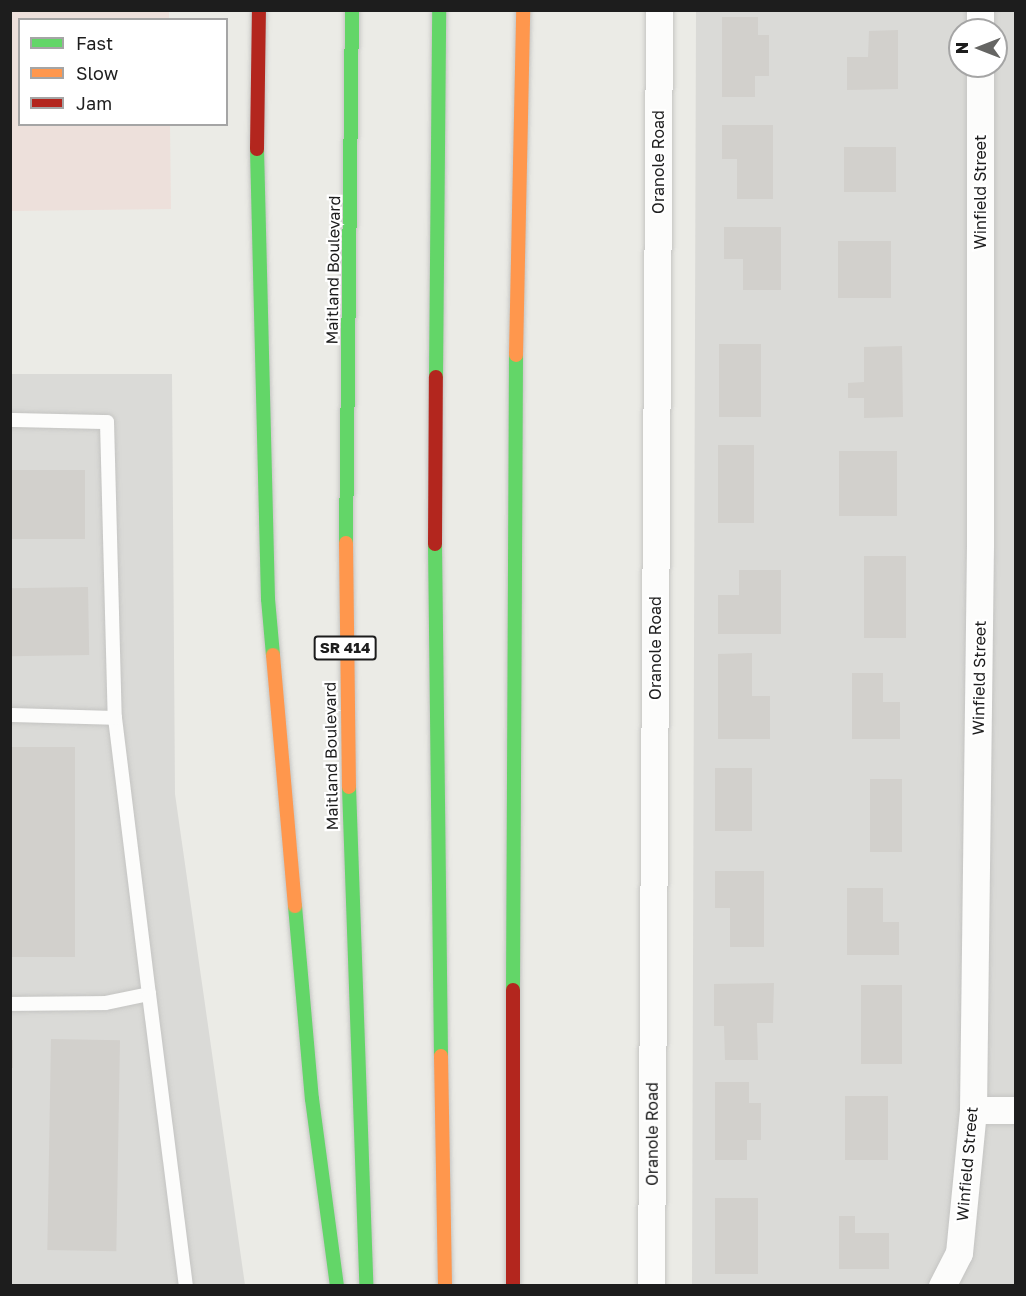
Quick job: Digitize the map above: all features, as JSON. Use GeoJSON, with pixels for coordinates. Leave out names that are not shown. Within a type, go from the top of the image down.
{"type":"FeatureCollection","features":[{"type":"Feature","properties":{"kind":"highway"},"geometry":{"type":"LineString","coordinates":[[259,10],[257,164],[268,598],[312,1099],[337,1286]]}},
{"type":"Feature","properties":{"kind":"highway","name":"Maitland Boulevard"},"geometry":{"type":"LineString","coordinates":[[352,10],[345,628],[354,1023],[366,1286]]}},
{"type":"Feature","properties":{"kind":"highway"},"geometry":{"type":"LineString","coordinates":[[439,10],[434,636],[445,1286]]}},
{"type":"Feature","properties":{"kind":"highway"},"geometry":{"type":"LineString","coordinates":[[513,1286],[513,527],[523,10]]}},
{"type":"Feature","properties":{"kind":"street","name":"Oranole Road"},"geometry":{"type":"LineString","coordinates":[[651,1286],[658,10]]}},
{"type":"Feature","properties":{"kind":"street","name":"Winfield Street"},"geometry":{"type":"LineString","coordinates":[[942,1286],[959,1253],[973,1110],[980,546],[980,78]]}},
{"type":"Feature","properties":{"kind":"street"},"geometry":{"type":"LineString","coordinates":[[973,1110],[1016,1110]]}},
{"type":"Feature","properties":{"kind":"lane"},"geometry":{"type":"LineString","coordinates":[[10,420],[107,422],[115,718],[186,1286]]}},
{"type":"Feature","properties":{"kind":"lane"},"geometry":{"type":"LineString","coordinates":[[10,716],[115,718]]}},
{"type":"Feature","properties":{"kind":"lane"},"geometry":{"type":"LineString","coordinates":[[10,1004],[105,1003],[150,994]]}},
{"type":"Feature","properties":{"kind":"shaded area"},"geometry":{"type":"Polygon","coordinates":[[[10,11],[169,11],[169,18],[18,18],[18,126],[170,126],[171,209],[11,211],[10,11]]]}},
{"type":"Feature","properties":{"kind":"shaded area"},"geometry":{"type":"Polygon","coordinates":[[[696,11],[1015,11],[1015,1285],[692,1286],[696,11]]]}},
{"type":"Feature","properties":{"kind":"shaded area"},"geometry":{"type":"Polygon","coordinates":[[[10,374],[172,374],[175,794],[245,1285],[11,1285],[10,374]]]}},
{"type":"Feature","properties":{"kind":"building"},"geometry":{"type":"Polygon","coordinates":[[[722,17],[758,17],[758,35],[769,35],[769,76],[755,76],[755,97],[722,97],[722,17]]]}},
{"type":"Feature","properties":{"kind":"building"},"geometry":{"type":"Polygon","coordinates":[[[898,30],[898,89],[847,90],[847,57],[868,57],[869,31],[898,30]]]}},
{"type":"Feature","properties":{"kind":"building"},"geometry":{"type":"Polygon","coordinates":[[[722,125],[773,125],[773,199],[737,199],[737,159],[722,159],[722,125]]]}},
{"type":"Feature","properties":{"kind":"building"},"geometry":{"type":"Polygon","coordinates":[[[844,147],[896,147],[896,192],[844,192],[844,147]]]}},
{"type":"Feature","properties":{"kind":"building"},"geometry":{"type":"Polygon","coordinates":[[[724,227],[781,227],[781,290],[743,290],[743,259],[724,259],[724,227]]]}},
{"type":"Feature","properties":{"kind":"building"},"geometry":{"type":"Polygon","coordinates":[[[838,241],[891,241],[891,298],[838,298],[838,241]]]}},
{"type":"Feature","properties":{"kind":"building"},"geometry":{"type":"Polygon","coordinates":[[[719,344],[761,344],[761,417],[719,417],[719,344]]]}},
{"type":"Feature","properties":{"kind":"building"},"geometry":{"type":"Polygon","coordinates":[[[902,346],[903,417],[864,418],[864,398],[848,398],[848,383],[864,382],[864,347],[902,346]]]}},
{"type":"Feature","properties":{"kind":"building"},"geometry":{"type":"Polygon","coordinates":[[[718,445],[754,445],[754,523],[718,523],[718,445]]]}},
{"type":"Feature","properties":{"kind":"building"},"geometry":{"type":"Polygon","coordinates":[[[839,451],[897,451],[897,516],[839,516],[839,451]]]}},
{"type":"Feature","properties":{"kind":"building"},"geometry":{"type":"Polygon","coordinates":[[[10,470],[85,470],[85,539],[10,539],[10,470]]]}},
{"type":"Feature","properties":{"kind":"building"},"geometry":{"type":"Polygon","coordinates":[[[864,556],[906,556],[906,638],[864,638],[864,556]]]}},
{"type":"Feature","properties":{"kind":"building"},"geometry":{"type":"Polygon","coordinates":[[[739,570],[781,570],[781,634],[718,634],[718,595],[739,595],[739,570]]]}},
{"type":"Feature","properties":{"kind":"building"},"geometry":{"type":"Polygon","coordinates":[[[88,587],[89,655],[11,656],[10,588],[88,587]]]}},
{"type":"Feature","properties":{"kind":"building"},"geometry":{"type":"Polygon","coordinates":[[[752,653],[752,696],[770,696],[770,739],[718,739],[718,654],[752,653]]]}},
{"type":"Feature","properties":{"kind":"building"},"geometry":{"type":"Polygon","coordinates":[[[852,673],[883,673],[883,702],[900,702],[900,739],[852,739],[852,673]]]}},
{"type":"Feature","properties":{"kind":"building"},"geometry":{"type":"Polygon","coordinates":[[[10,747],[75,747],[75,957],[10,957],[10,747]]]}},
{"type":"Feature","properties":{"kind":"building"},"geometry":{"type":"Polygon","coordinates":[[[715,768],[752,768],[752,831],[715,831],[715,768]]]}},
{"type":"Feature","properties":{"kind":"building"},"geometry":{"type":"Polygon","coordinates":[[[870,779],[902,779],[902,852],[870,852],[870,779]]]}},
{"type":"Feature","properties":{"kind":"building"},"geometry":{"type":"Polygon","coordinates":[[[715,871],[764,871],[764,947],[730,947],[730,908],[715,908],[715,871]]]}},
{"type":"Feature","properties":{"kind":"building"},"geometry":{"type":"Polygon","coordinates":[[[847,888],[883,888],[883,922],[899,922],[899,955],[847,955],[847,888]]]}},
{"type":"Feature","properties":{"kind":"building"},"geometry":{"type":"Polygon","coordinates":[[[774,983],[773,1023],[757,1023],[758,1060],[725,1060],[724,1026],[714,1026],[714,984],[774,983]]]}},
{"type":"Feature","properties":{"kind":"building"},"geometry":{"type":"Polygon","coordinates":[[[861,985],[902,985],[902,1064],[861,1064],[861,985]]]}},
{"type":"Feature","properties":{"kind":"building"},"geometry":{"type":"Polygon","coordinates":[[[51,1039],[120,1040],[116,1251],[47,1250],[51,1039]]]}},
{"type":"Feature","properties":{"kind":"building"},"geometry":{"type":"Polygon","coordinates":[[[10,1040],[13,1040],[13,1068],[10,1068],[10,1040]]]}},
{"type":"Feature","properties":{"kind":"building"},"geometry":{"type":"Polygon","coordinates":[[[715,1082],[749,1082],[749,1103],[761,1103],[761,1140],[747,1140],[747,1160],[715,1160],[715,1082]]]}},
{"type":"Feature","properties":{"kind":"building"},"geometry":{"type":"Polygon","coordinates":[[[845,1096],[888,1096],[888,1160],[845,1160],[845,1096]]]}},
{"type":"Feature","properties":{"kind":"building"},"geometry":{"type":"Polygon","coordinates":[[[715,1198],[758,1198],[758,1274],[715,1274],[715,1198]]]}},
{"type":"Feature","properties":{"kind":"building"},"geometry":{"type":"Polygon","coordinates":[[[839,1216],[855,1216],[855,1233],[889,1233],[889,1269],[839,1269],[839,1216]]]}},
{"type":"Feature","properties":{"kind":"traffic: fast"},"geometry":{"type":"LineString","coordinates":[[346,543],[352,10]]}},
{"type":"Feature","properties":{"kind":"traffic: fast"},"geometry":{"type":"LineString","coordinates":[[436,377],[439,10]]}},
{"type":"Feature","properties":{"kind":"traffic: fast"},"geometry":{"type":"LineString","coordinates":[[257,149],[268,599],[273,655]]}},
{"type":"Feature","properties":{"kind":"traffic: fast"},"geometry":{"type":"LineString","coordinates":[[513,990],[516,355]]}},
{"type":"Feature","properties":{"kind":"traffic: fast"},"geometry":{"type":"LineString","coordinates":[[435,544],[441,1056]]}},
{"type":"Feature","properties":{"kind":"traffic: fast"},"geometry":{"type":"LineString","coordinates":[[349,787],[366,1286]]}},
{"type":"Feature","properties":{"kind":"traffic: fast"},"geometry":{"type":"LineString","coordinates":[[295,906],[312,1099],[337,1286]]}},
{"type":"Feature","properties":{"kind":"traffic: slow"},"geometry":{"type":"LineString","coordinates":[[516,355],[523,10]]}},
{"type":"Feature","properties":{"kind":"traffic: slow"},"geometry":{"type":"LineString","coordinates":[[346,543],[349,787]]}},
{"type":"Feature","properties":{"kind":"traffic: slow"},"geometry":{"type":"LineString","coordinates":[[273,655],[295,906]]}},
{"type":"Feature","properties":{"kind":"traffic: slow"},"geometry":{"type":"LineString","coordinates":[[441,1056],[445,1286]]}},
{"type":"Feature","properties":{"kind":"traffic: jam"},"geometry":{"type":"LineString","coordinates":[[257,149],[259,10]]}},
{"type":"Feature","properties":{"kind":"traffic: jam"},"geometry":{"type":"LineString","coordinates":[[435,544],[436,377]]}},
{"type":"Feature","properties":{"kind":"traffic: jam"},"geometry":{"type":"LineString","coordinates":[[513,990],[513,1286]]}}]}
